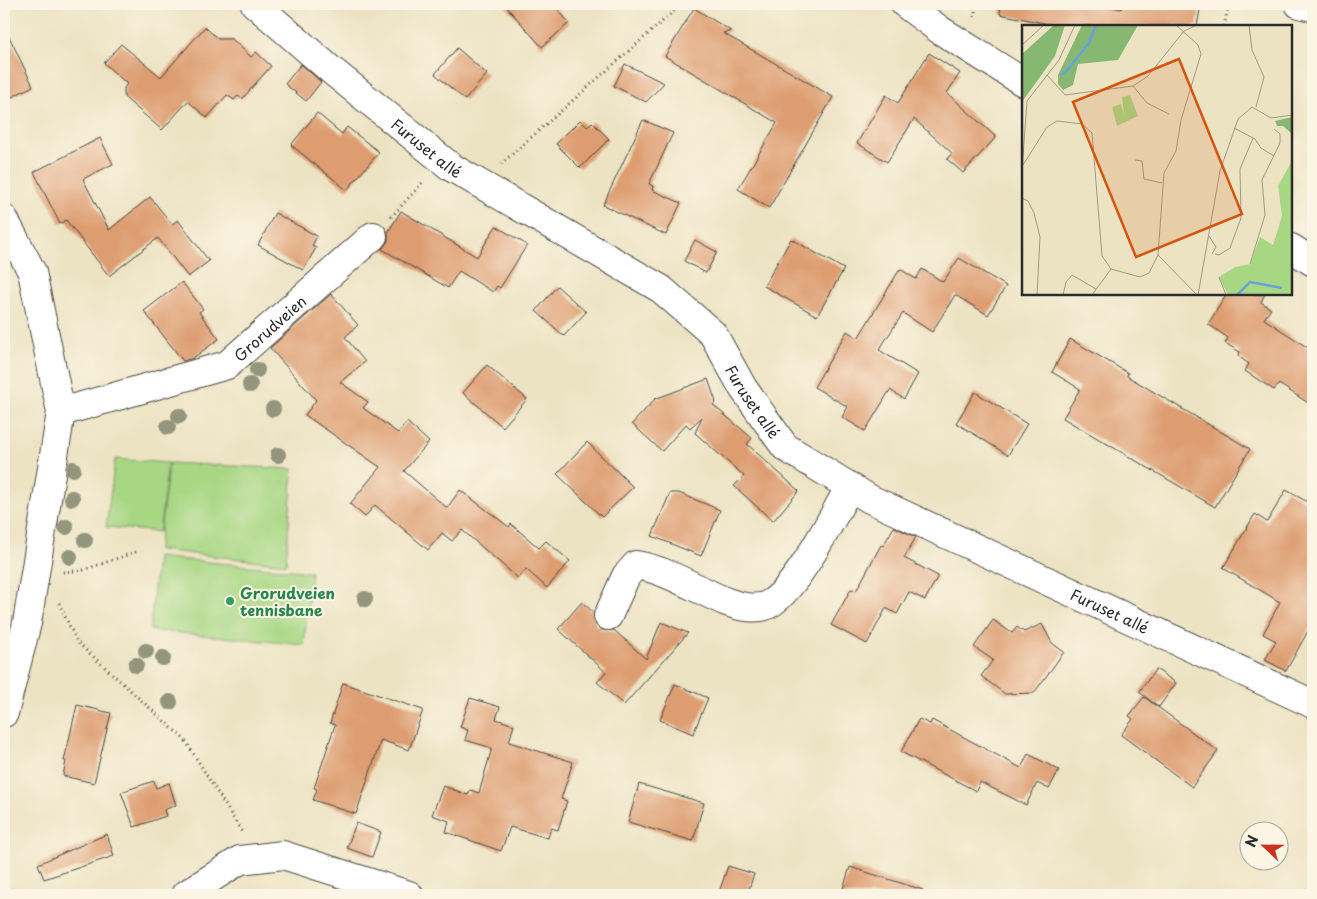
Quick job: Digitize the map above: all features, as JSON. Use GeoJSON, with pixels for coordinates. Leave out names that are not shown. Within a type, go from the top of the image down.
{"type":"FeatureCollection","features":[{"type":"Feature","properties":{"kind":"street","name":"Furuset allé"},"geometry":{"type":"LineString","coordinates":[[255,4],[331,70],[443,160],[661,289],[713,334],[743,388],[785,447],[879,503],[1313,704]]}},
{"type":"Feature","properties":{"kind":"street"},"geometry":{"type":"LineString","coordinates":[[905,4],[940,30],[1022,81]]}},
{"type":"Feature","properties":{"kind":"street"},"geometry":{"type":"LineString","coordinates":[[1299,4],[1313,7]]}},
{"type":"Feature","properties":{"kind":"street"},"geometry":{"type":"LineString","coordinates":[[4,219],[32,272],[61,412],[27,623],[4,713]]}},
{"type":"Feature","properties":{"kind":"street","name":"Grorudveien"},"geometry":{"type":"LineString","coordinates":[[61,412],[227,364],[373,236]]}},
{"type":"Feature","properties":{"kind":"street"},"geometry":{"type":"LineString","coordinates":[[1292,249],[1313,262]]}},
{"type":"Feature","properties":{"kind":"street"},"geometry":{"type":"LineString","coordinates":[[608,616],[626,576],[636,565],[652,568],[729,603],[748,608],[770,604],[791,586],[850,487]]}},
{"type":"Feature","properties":{"kind":"street"},"geometry":{"type":"LineString","coordinates":[[185,895],[240,860],[283,855],[409,895]]}},
{"type":"Feature","properties":{"kind":"path"},"geometry":{"type":"LineString","coordinates":[[479,183],[682,4]]}},
{"type":"Feature","properties":{"kind":"path"},"geometry":{"type":"LineString","coordinates":[[1224,25],[1229,4]]}},
{"type":"Feature","properties":{"kind":"path"},"geometry":{"type":"LineString","coordinates":[[373,236],[443,160]]}},
{"type":"Feature","properties":{"kind":"path"},"geometry":{"type":"LineString","coordinates":[[35,575],[83,570],[136,552]]}},
{"type":"Feature","properties":{"kind":"path"},"geometry":{"type":"LineString","coordinates":[[35,575],[52,589],[78,642],[185,740],[258,858]]}},
{"type":"Feature","properties":{"kind":"green space"},"geometry":{"type":"Polygon","coordinates":[[[115,459],[168,463],[159,532],[106,527],[115,459]]]}},
{"type":"Feature","properties":{"kind":"green space"},"geometry":{"type":"Polygon","coordinates":[[[169,463],[293,469],[286,564],[158,550],[169,463]]]}},
{"type":"Feature","properties":{"kind":"green space","name":"Grorudveien tennisbane"},"geometry":{"type":"Polygon","coordinates":[[[157,557],[311,572],[304,645],[150,630],[157,557]]]}},
{"type":"Feature","properties":{"kind":"building"},"geometry":{"type":"Polygon","coordinates":[[[504,4],[553,4],[569,23],[542,47],[504,4]]]}},
{"type":"Feature","properties":{"kind":"building"},"geometry":{"type":"Polygon","coordinates":[[[1001,4],[1097,4],[1121,9],[1122,4],[1201,4],[1197,25],[1053,25],[1000,14],[1001,4]]]}},
{"type":"Feature","properties":{"kind":"building"},"geometry":{"type":"Polygon","coordinates":[[[694,8],[731,31],[723,33],[833,97],[769,208],[738,189],[777,123],[665,56],[694,8]]]}},
{"type":"Feature","properties":{"kind":"building"},"geometry":{"type":"Polygon","coordinates":[[[4,26],[33,86],[4,101],[4,26]]]}},
{"type":"Feature","properties":{"kind":"building"},"geometry":{"type":"Polygon","coordinates":[[[205,27],[218,39],[232,39],[251,57],[256,52],[271,66],[242,99],[238,96],[234,100],[227,95],[207,118],[188,101],[162,130],[124,97],[124,88],[127,84],[104,63],[121,44],[161,77],[205,27]]]}},
{"type":"Feature","properties":{"kind":"building"},"geometry":{"type":"Polygon","coordinates":[[[457,48],[487,74],[465,100],[435,74],[457,48]]]}},
{"type":"Feature","properties":{"kind":"building"},"geometry":{"type":"Polygon","coordinates":[[[929,53],[960,73],[947,93],[996,137],[963,173],[947,159],[952,153],[914,119],[887,162],[857,143],[886,95],[898,103],[929,53]]]}},
{"type":"Feature","properties":{"kind":"building"},"geometry":{"type":"Polygon","coordinates":[[[301,64],[321,82],[306,101],[285,84],[301,64]]]}},
{"type":"Feature","properties":{"kind":"building"},"geometry":{"type":"Polygon","coordinates":[[[625,64],[664,83],[646,102],[614,86],[625,64]]]}},
{"type":"Feature","properties":{"kind":"building"},"geometry":{"type":"Polygon","coordinates":[[[317,113],[342,134],[347,127],[379,152],[347,190],[291,145],[317,113]]]}},
{"type":"Feature","properties":{"kind":"building"},"geometry":{"type":"Polygon","coordinates":[[[580,120],[587,127],[592,122],[609,139],[580,168],[556,144],[580,120]]]}},
{"type":"Feature","properties":{"kind":"building"},"geometry":{"type":"Polygon","coordinates":[[[643,120],[673,133],[649,184],[653,186],[652,190],[681,203],[666,235],[603,205],[643,120]]]}},
{"type":"Feature","properties":{"kind":"building"},"geometry":{"type":"Polygon","coordinates":[[[100,138],[113,164],[83,179],[109,230],[150,197],[172,224],[178,220],[209,261],[188,277],[158,238],[109,276],[66,220],[60,224],[34,172],[100,138]]]}},
{"type":"Feature","properties":{"kind":"building"},"geometry":{"type":"Polygon","coordinates":[[[401,211],[477,257],[496,226],[527,245],[500,288],[497,286],[493,292],[459,271],[448,288],[382,249],[388,241],[388,232],[401,211]]]}},
{"type":"Feature","properties":{"kind":"building"},"geometry":{"type":"Polygon","coordinates":[[[275,213],[317,236],[312,246],[316,248],[303,270],[258,245],[275,213]]]}},
{"type":"Feature","properties":{"kind":"building"},"geometry":{"type":"Polygon","coordinates":[[[791,239],[844,269],[817,316],[764,286],[791,239]]]}},
{"type":"Feature","properties":{"kind":"building"},"geometry":{"type":"Polygon","coordinates":[[[695,240],[717,252],[706,273],[684,261],[695,240]]]}},
{"type":"Feature","properties":{"kind":"building"},"geometry":{"type":"Polygon","coordinates":[[[959,258],[1006,286],[988,315],[955,295],[932,332],[903,313],[879,350],[918,374],[904,399],[890,390],[865,431],[842,417],[848,407],[814,387],[847,331],[858,338],[900,269],[916,279],[922,269],[943,282],[959,258]]]}},
{"type":"Feature","properties":{"kind":"building"},"geometry":{"type":"Polygon","coordinates":[[[182,282],[203,309],[199,312],[219,339],[193,358],[183,361],[144,311],[182,282]]]}},
{"type":"Feature","properties":{"kind":"building"},"geometry":{"type":"Polygon","coordinates":[[[557,286],[586,312],[564,336],[536,311],[557,286]]]}},
{"type":"Feature","properties":{"kind":"building"},"geometry":{"type":"Polygon","coordinates":[[[331,294],[358,325],[345,337],[365,362],[340,382],[368,402],[363,408],[398,433],[407,422],[429,442],[404,471],[447,508],[460,490],[509,527],[511,524],[539,548],[546,541],[570,561],[547,588],[526,569],[518,578],[462,530],[452,541],[442,533],[428,550],[375,505],[365,517],[350,504],[380,467],[305,415],[316,400],[270,348],[331,294]]]}},
{"type":"Feature","properties":{"kind":"building"},"geometry":{"type":"Polygon","coordinates":[[[1226,295],[1264,295],[1261,302],[1271,309],[1264,319],[1313,351],[1313,406],[1279,384],[1274,390],[1245,371],[1249,364],[1238,356],[1240,352],[1225,343],[1228,338],[1208,324],[1226,295]]]}},
{"type":"Feature","properties":{"kind":"building"},"geometry":{"type":"Polygon","coordinates":[[[1070,339],[1128,373],[1127,376],[1250,449],[1215,507],[1063,418],[1080,389],[1052,372],[1070,339]]]}},
{"type":"Feature","properties":{"kind":"building"},"geometry":{"type":"Polygon","coordinates":[[[487,365],[527,399],[503,427],[463,393],[487,365]]]}},
{"type":"Feature","properties":{"kind":"building"},"geometry":{"type":"Polygon","coordinates":[[[708,379],[716,402],[713,405],[752,438],[747,444],[799,491],[773,521],[734,486],[744,476],[695,433],[702,417],[690,428],[686,424],[662,451],[632,424],[655,399],[708,379]]]}},
{"type":"Feature","properties":{"kind":"building"},"geometry":{"type":"Polygon","coordinates":[[[975,392],[1027,424],[1008,455],[956,423],[975,392]]]}},
{"type":"Feature","properties":{"kind":"building"},"geometry":{"type":"Polygon","coordinates":[[[587,442],[633,487],[602,517],[557,474],[587,442]]]}},
{"type":"Feature","properties":{"kind":"building"},"geometry":{"type":"Polygon","coordinates":[[[1286,490],[1313,505],[1313,622],[1286,671],[1265,660],[1276,641],[1263,634],[1280,602],[1223,568],[1255,514],[1267,522],[1286,490]]]}},
{"type":"Feature","properties":{"kind":"building"},"geometry":{"type":"Polygon","coordinates":[[[670,493],[679,493],[720,510],[701,556],[652,536],[670,493]]]}},
{"type":"Feature","properties":{"kind":"building"},"geometry":{"type":"Polygon","coordinates":[[[894,527],[916,537],[904,558],[938,576],[925,600],[909,592],[897,614],[886,608],[867,644],[831,625],[851,589],[856,591],[881,545],[883,546],[894,527]]]}},
{"type":"Feature","properties":{"kind":"building"},"geometry":{"type":"Polygon","coordinates":[[[582,602],[593,612],[596,625],[602,630],[614,630],[646,659],[661,622],[688,633],[624,705],[597,682],[606,672],[558,629],[582,602]]]}},
{"type":"Feature","properties":{"kind":"building"},"geometry":{"type":"Polygon","coordinates":[[[993,620],[1012,633],[1017,627],[1024,632],[1042,624],[1052,643],[1064,652],[1034,693],[1005,694],[981,676],[993,660],[974,647],[993,620]]]}},
{"type":"Feature","properties":{"kind":"building"},"geometry":{"type":"Polygon","coordinates":[[[1156,669],[1176,683],[1159,707],[1139,692],[1156,669]]]}},
{"type":"Feature","properties":{"kind":"building"},"geometry":{"type":"Polygon","coordinates":[[[343,683],[423,710],[409,750],[381,740],[356,814],[313,800],[317,789],[314,788],[335,725],[330,723],[343,683]]]}},
{"type":"Feature","properties":{"kind":"building"},"geometry":{"type":"Polygon","coordinates":[[[675,684],[708,698],[693,734],[660,720],[675,684]]]}},
{"type":"Feature","properties":{"kind":"building"},"geometry":{"type":"Polygon","coordinates":[[[1144,697],[1218,751],[1192,787],[1121,735],[1133,719],[1129,716],[1144,697]]]}},
{"type":"Feature","properties":{"kind":"building"},"geometry":{"type":"Polygon","coordinates":[[[470,698],[500,707],[496,719],[514,725],[509,742],[573,762],[561,799],[567,801],[558,830],[551,828],[548,838],[510,827],[501,851],[446,832],[449,821],[432,815],[443,786],[468,795],[470,790],[479,793],[492,748],[465,740],[468,730],[460,727],[470,698]]]}},
{"type":"Feature","properties":{"kind":"building"},"geometry":{"type":"Polygon","coordinates":[[[77,705],[111,713],[94,783],[63,776],[66,761],[64,761],[77,705]]]}},
{"type":"Feature","properties":{"kind":"building"},"geometry":{"type":"Polygon","coordinates":[[[919,719],[930,724],[932,720],[1021,768],[1028,754],[1059,770],[1049,789],[1037,783],[1026,805],[980,782],[976,791],[901,752],[919,719]]]}},
{"type":"Feature","properties":{"kind":"building"},"geometry":{"type":"Polygon","coordinates":[[[154,781],[156,788],[169,783],[176,805],[164,810],[166,816],[134,827],[121,792],[154,781]]]}},
{"type":"Feature","properties":{"kind":"building"},"geometry":{"type":"Polygon","coordinates":[[[639,784],[704,803],[693,841],[628,822],[639,784]]]}},
{"type":"Feature","properties":{"kind":"building"},"geometry":{"type":"Polygon","coordinates":[[[356,823],[381,832],[372,857],[347,848],[356,823]]]}},
{"type":"Feature","properties":{"kind":"building"},"geometry":{"type":"Polygon","coordinates":[[[107,834],[114,856],[44,879],[38,864],[107,834]]]}},
{"type":"Feature","properties":{"kind":"building"},"geometry":{"type":"Polygon","coordinates":[[[728,866],[754,874],[747,895],[718,895],[728,866]]]}},
{"type":"Feature","properties":{"kind":"building"},"geometry":{"type":"Polygon","coordinates":[[[850,867],[923,890],[922,895],[841,895],[850,867]]]}},
{"type":"Feature","properties":{"kind":"place","name":"Grorudveien tennisbane"},"geometry":{"type":"Point","coordinates":[230,601]}}]}
